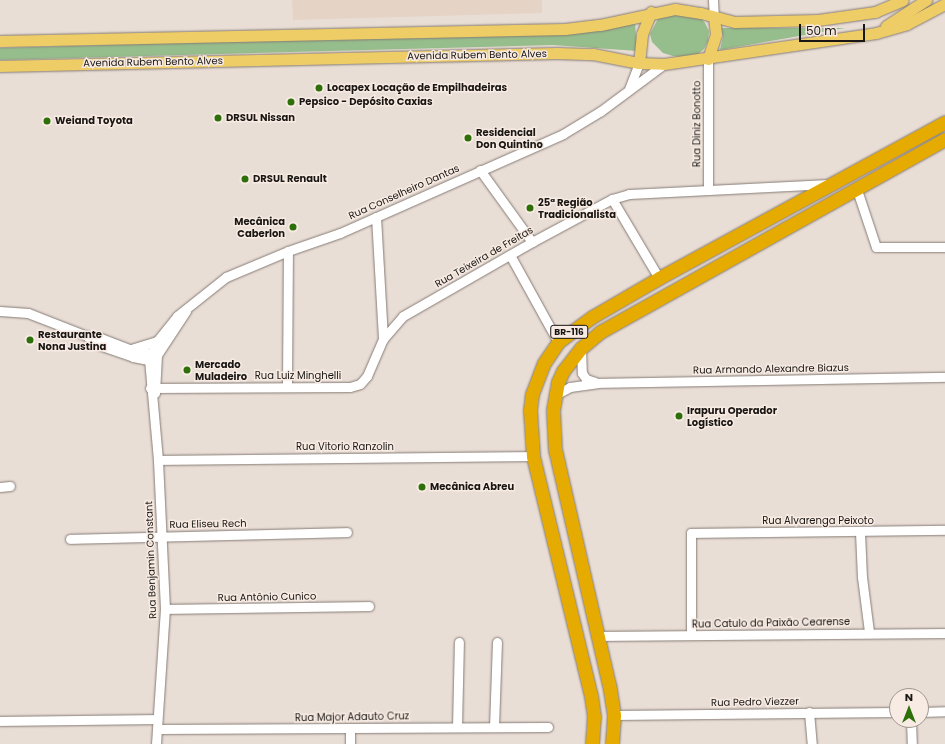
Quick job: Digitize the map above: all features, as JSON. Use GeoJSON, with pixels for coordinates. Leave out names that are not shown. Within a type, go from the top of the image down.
{"type":"FeatureCollection","features":[{"type":"Feature","properties":{"kind":"highway","name":"BR-116"},"geometry":{"type":"LineString","coordinates":[[592,744],[594,717],[590,696],[533,456],[530,417],[532,394],[544,363],[558,342],[592,317],[659,278],[945,122]]}},
{"type":"Feature","properties":{"kind":"highway","name":"BR-116"},"geometry":{"type":"LineString","coordinates":[[612,744],[614,714],[598,636],[555,450],[553,410],[555,395],[563,371],[581,348],[600,332],[631,313],[857,190],[945,140]]}},
{"type":"Feature","properties":{"kind":"main road"},"geometry":{"type":"LineString","coordinates":[[0,41],[565,29],[600,25],[651,12],[688,10],[735,22],[844,18],[875,12],[903,0]]}},
{"type":"Feature","properties":{"kind":"main road"},"geometry":{"type":"LineString","coordinates":[[876,33],[926,0]]}},
{"type":"Feature","properties":{"kind":"main road","name":"Avenida Rubem Bento Alves"},"geometry":{"type":"LineString","coordinates":[[0,66],[557,53],[593,54],[634,66],[708,59],[761,48],[876,33],[907,24],[945,4]]}},
{"type":"Feature","properties":{"kind":"main road"},"geometry":{"type":"LineString","coordinates":[[634,66],[642,34],[651,12]]}},
{"type":"Feature","properties":{"kind":"main road"},"geometry":{"type":"LineString","coordinates":[[708,59],[716,34],[714,17]]}},
{"type":"Feature","properties":{"kind":"street"},"geometry":{"type":"LineString","coordinates":[[712,0],[714,17]]}},
{"type":"Feature","properties":{"kind":"street","name":"Rua Diniz Bonotto"},"geometry":{"type":"LineString","coordinates":[[708,59],[708,190]]}},
{"type":"Feature","properties":{"kind":"street","name":"Rua Conselheiro Dantas"},"geometry":{"type":"LineString","coordinates":[[153,357],[157,341],[177,316],[186,311],[226,278],[288,251],[376,217],[562,134],[602,111],[629,89],[664,64]]}},
{"type":"Feature","properties":{"kind":"street"},"geometry":{"type":"LineString","coordinates":[[629,89],[634,66]]}},
{"type":"Feature","properties":{"kind":"street"},"geometry":{"type":"LineString","coordinates":[[480,170],[532,242]]}},
{"type":"Feature","properties":{"kind":"street","name":"Rua Teixeira de Freitas"},"geometry":{"type":"LineString","coordinates":[[350,387],[360,384],[367,376],[383,339],[403,316],[532,242],[612,199],[629,194],[831,184]]}},
{"type":"Feature","properties":{"kind":"street"},"geometry":{"type":"LineString","coordinates":[[857,190],[876,247],[945,246]]}},
{"type":"Feature","properties":{"kind":"street"},"geometry":{"type":"LineString","coordinates":[[612,199],[659,278]]}},
{"type":"Feature","properties":{"kind":"street"},"geometry":{"type":"LineString","coordinates":[[376,217],[383,339]]}},
{"type":"Feature","properties":{"kind":"street"},"geometry":{"type":"LineString","coordinates":[[287,386],[288,251]]}},
{"type":"Feature","properties":{"kind":"street"},"geometry":{"type":"LineString","coordinates":[[510,255],[558,342]]}},
{"type":"Feature","properties":{"kind":"street"},"geometry":{"type":"LineString","coordinates":[[0,311],[28,313],[87,336],[96,344],[153,357]]}},
{"type":"Feature","properties":{"kind":"street","name":"Rua Conselheiro Dantas"},"geometry":{"type":"LineString","coordinates":[[153,357],[186,311]]}},
{"type":"Feature","properties":{"kind":"street"},"geometry":{"type":"LineString","coordinates":[[131,353],[157,341]]}},
{"type":"Feature","properties":{"kind":"street"},"geometry":{"type":"LineString","coordinates":[[581,348],[582,373],[586,379],[597,382]]}},
{"type":"Feature","properties":{"kind":"street"},"geometry":{"type":"LineString","coordinates":[[131,353],[150,374]]}},
{"type":"Feature","properties":{"kind":"street","name":"Rua Benjamin Constant"},"geometry":{"type":"LineString","coordinates":[[153,357],[150,374],[154,387]]}},
{"type":"Feature","properties":{"kind":"street","name":"Rua Benjamin Constant"},"geometry":{"type":"LineString","coordinates":[[153,357],[165,609],[156,744]]}},
{"type":"Feature","properties":{"kind":"street","name":"Rua Armando Alexandre Biazus"},"geometry":{"type":"LineString","coordinates":[[555,395],[570,387],[597,382],[945,377]]}},
{"type":"Feature","properties":{"kind":"street","name":"Rua Luiz Minghelli"},"geometry":{"type":"LineString","coordinates":[[154,387],[350,387]]}},
{"type":"Feature","properties":{"kind":"street","name":"Rua Vitorio Ranzolin"},"geometry":{"type":"LineString","coordinates":[[158,460],[533,456]]}},
{"type":"Feature","properties":{"kind":"street"},"geometry":{"type":"LineString","coordinates":[[0,486],[10,486]]}},
{"type":"Feature","properties":{"kind":"street","name":"Rua Alvarenga Peixoto"},"geometry":{"type":"LineString","coordinates":[[691,635],[691,533],[945,530]]}},
{"type":"Feature","properties":{"kind":"street","name":"Rua Eliseu Rech"},"geometry":{"type":"LineString","coordinates":[[70,539],[347,532]]}},
{"type":"Feature","properties":{"kind":"street"},"geometry":{"type":"LineString","coordinates":[[860,532],[862,577],[869,632]]}},
{"type":"Feature","properties":{"kind":"street","name":"Rua Antônio Cunico"},"geometry":{"type":"LineString","coordinates":[[165,609],[368,606]]}},
{"type":"Feature","properties":{"kind":"street","name":"Rua Catulo da Paixão Cearense"},"geometry":{"type":"LineString","coordinates":[[598,636],[869,632],[945,633]]}},
{"type":"Feature","properties":{"kind":"street"},"geometry":{"type":"LineString","coordinates":[[457,727],[459,642]]}},
{"type":"Feature","properties":{"kind":"street"},"geometry":{"type":"LineString","coordinates":[[494,727],[497,642]]}},
{"type":"Feature","properties":{"kind":"street"},"geometry":{"type":"LineString","coordinates":[[929,712],[945,711]]}},
{"type":"Feature","properties":{"kind":"street"},"geometry":{"type":"LineString","coordinates":[[809,712],[812,744]]}},
{"type":"Feature","properties":{"kind":"street","name":"Rua Pedro Viezzer"},"geometry":{"type":"LineString","coordinates":[[614,714],[889,712]]}},
{"type":"Feature","properties":{"kind":"street"},"geometry":{"type":"LineString","coordinates":[[614,714],[617,744]]}},
{"type":"Feature","properties":{"kind":"street"},"geometry":{"type":"LineString","coordinates":[[0,721],[157,719]]}},
{"type":"Feature","properties":{"kind":"street","name":"Rua Major Adauto Cruz"},"geometry":{"type":"LineString","coordinates":[[157,729],[548,727]]}},
{"type":"Feature","properties":{"kind":"street"},"geometry":{"type":"LineString","coordinates":[[350,728],[350,744]]}},
{"type":"Feature","properties":{"kind":"street"},"geometry":{"type":"LineString","coordinates":[[911,728],[912,744]]}},
{"type":"Feature","properties":{"kind":"shaded area"},"geometry":{"type":"Polygon","coordinates":[[[292,0],[542,0],[542,13],[293,20],[292,0]]]}},
{"type":"Feature","properties":{"kind":"green space"},"geometry":{"type":"Polygon","coordinates":[[[679,13],[701,18],[709,31],[708,41],[704,49],[698,54],[681,57],[673,56],[663,53],[652,42],[650,34],[659,17],[679,13]]]}},
{"type":"Feature","properties":{"kind":"green space"},"geometry":{"type":"Polygon","coordinates":[[[635,22],[637,51],[553,45],[0,60],[0,48],[570,32],[635,22]]]}},
{"type":"Feature","properties":{"kind":"green space"},"geometry":{"type":"Polygon","coordinates":[[[721,28],[845,28],[720,50],[723,37],[721,28]]]}},
{"type":"Feature","properties":{"kind":"place","name":"Locapex Locação de Empilhadeiras"},"geometry":{"type":"Point","coordinates":[319,88]}},
{"type":"Feature","properties":{"kind":"place","name":"Pepsico - Depósito Caxias"},"geometry":{"type":"Point","coordinates":[291,102]}},
{"type":"Feature","properties":{"kind":"place","name":"DRSUL Nissan"},"geometry":{"type":"Point","coordinates":[218,118]}},
{"type":"Feature","properties":{"kind":"place","name":"Weiand Toyota"},"geometry":{"type":"Point","coordinates":[47,121]}},
{"type":"Feature","properties":{"kind":"place","name":"Residencial Don Quintino"},"geometry":{"type":"Point","coordinates":[468,138]}},
{"type":"Feature","properties":{"kind":"place","name":"DRSUL Renault"},"geometry":{"type":"Point","coordinates":[245,179]}},
{"type":"Feature","properties":{"kind":"place","name":"25ª Região Tradicionalista"},"geometry":{"type":"Point","coordinates":[530,208]}},
{"type":"Feature","properties":{"kind":"place","name":"Mecânica Caberlon"},"geometry":{"type":"Point","coordinates":[293,227]}},
{"type":"Feature","properties":{"kind":"place","name":"Restaurante Nona Justina"},"geometry":{"type":"Point","coordinates":[30,340]}},
{"type":"Feature","properties":{"kind":"place","name":"Mercado Muladeiro"},"geometry":{"type":"Point","coordinates":[187,370]}},
{"type":"Feature","properties":{"kind":"place","name":"Irapuru Operador Logístico"},"geometry":{"type":"Point","coordinates":[679,416]}},
{"type":"Feature","properties":{"kind":"place","name":"Mecânica Abreu"},"geometry":{"type":"Point","coordinates":[422,487]}}]}
